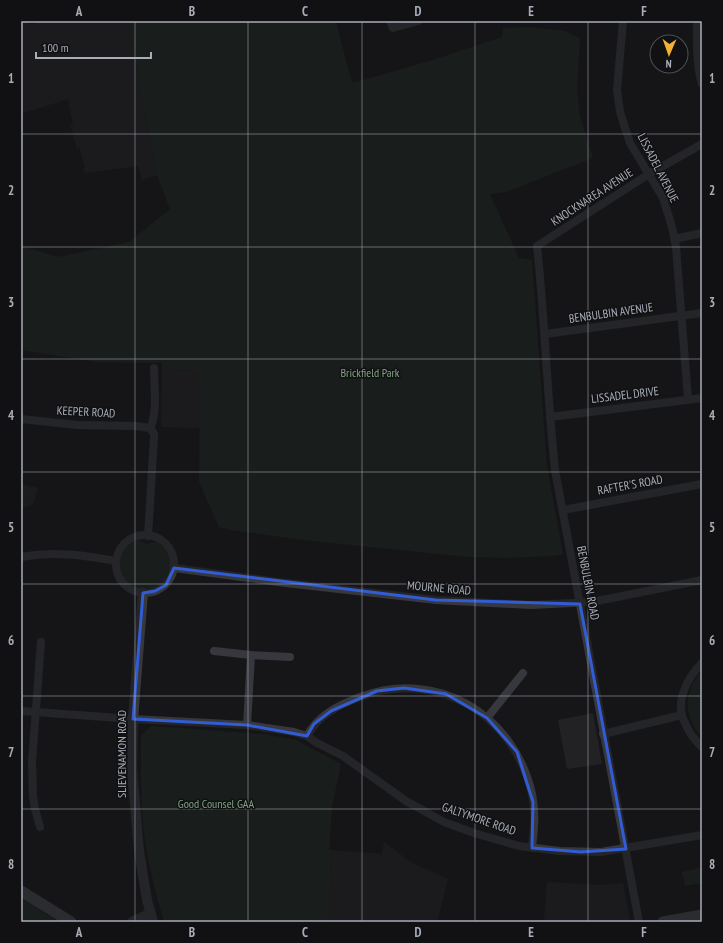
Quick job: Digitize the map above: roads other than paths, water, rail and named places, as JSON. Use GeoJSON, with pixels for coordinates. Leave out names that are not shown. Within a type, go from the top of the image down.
{"type":"FeatureCollection","features":[{"type":"Feature","properties":{"kind":"main road"},"geometry":{"type":"LineString","coordinates":[[21,891],[71,922]]}},
{"type":"Feature","properties":{"kind":"main road"},"geometry":{"type":"LineString","coordinates":[[663,922],[702,915]]}},
{"type":"Feature","properties":{"kind":"street"},"geometry":{"type":"LineString","coordinates":[[390,21],[393,28],[418,21]]}},
{"type":"Feature","properties":{"kind":"street","name":"LISSADEL AVENUE"},"geometry":{"type":"LineString","coordinates":[[623,21],[617,90],[618,102],[630,143],[666,205],[674,239],[688,399]]}},
{"type":"Feature","properties":{"kind":"street"},"geometry":{"type":"LineString","coordinates":[[697,21],[698,62],[702,84]]}},
{"type":"Feature","properties":{"kind":"street","name":"KNOCKNAREA AVENUE"},"geometry":{"type":"LineString","coordinates":[[537,246],[649,174],[702,144]]}},
{"type":"Feature","properties":{"kind":"street"},"geometry":{"type":"LineString","coordinates":[[674,239],[702,233]]}},
{"type":"Feature","properties":{"kind":"street","name":"BENBULBIN ROAD"},"geometry":{"type":"LineString","coordinates":[[537,246],[555,470],[639,922]]}},
{"type":"Feature","properties":{"kind":"street","name":"BENBULBIN AVENUE"},"geometry":{"type":"LineString","coordinates":[[545,334],[702,313]]}},
{"type":"Feature","properties":{"kind":"street"},"geometry":{"type":"LineString","coordinates":[[148,536],[154,437],[154,434],[150,428],[153,420],[154,408],[154,368]]}},
{"type":"Feature","properties":{"kind":"street","name":"LISSADEL DRIVE"},"geometry":{"type":"LineString","coordinates":[[550,417],[702,398]]}},
{"type":"Feature","properties":{"kind":"street","name":"KEEPER ROAD"},"geometry":{"type":"LineString","coordinates":[[21,419],[77,425],[136,426],[150,428]]}},
{"type":"Feature","properties":{"kind":"street","name":"RAFTER'S ROAD"},"geometry":{"type":"LineString","coordinates":[[563,510],[702,484]]}},
{"type":"Feature","properties":{"kind":"street"},"geometry":{"type":"LineString","coordinates":[[148,536],[154,537],[165,544],[172,555],[174,568],[166,585],[155,591],[143,593],[131,589],[121,580],[118,574],[116,561],[124,544],[135,537],[148,536]]}},
{"type":"Feature","properties":{"kind":"street"},"geometry":{"type":"LineString","coordinates":[[21,557],[40,554],[64,554],[116,561]]}},
{"type":"Feature","properties":{"kind":"street","name":"MOURNE ROAD"},"geometry":{"type":"LineString","coordinates":[[174,568],[294,584],[436,600],[531,605],[580,604],[702,580]]}},
{"type":"Feature","properties":{"kind":"street","name":"SLIEVENAMON ROAD"},"geometry":{"type":"LineString","coordinates":[[132,922],[152,918],[141,865],[132,769],[133,719],[143,593]]}},
{"type":"Feature","properties":{"kind":"street"},"geometry":{"type":"LineString","coordinates":[[40,827],[33,796],[32,762],[41,642]]}},
{"type":"Feature","properties":{"kind":"street"},"geometry":{"type":"LineString","coordinates":[[214,651],[290,657]]}},
{"type":"Feature","properties":{"kind":"street"},"geometry":{"type":"LineString","coordinates":[[247,725],[251,655]]}},
{"type":"Feature","properties":{"kind":"street"},"geometry":{"type":"LineString","coordinates":[[702,663],[695,669],[684,689],[682,701],[682,715],[694,738],[702,747]]}},
{"type":"Feature","properties":{"kind":"street"},"geometry":{"type":"LineString","coordinates":[[487,718],[523,673]]}},
{"type":"Feature","properties":{"kind":"street"},"geometry":{"type":"LineString","coordinates":[[307,736],[314,724],[331,711],[347,702],[377,691],[404,688],[427,690],[446,694],[475,709],[487,718],[508,738],[517,752],[526,773],[532,793],[534,813],[532,848]]}},
{"type":"Feature","properties":{"kind":"street","name":"GALTYMORE ROAD"},"geometry":{"type":"LineString","coordinates":[[21,711],[247,725],[282,729],[307,736],[317,743],[348,759],[406,801],[444,822],[474,833],[532,848],[560,851],[601,852],[702,835]]}},
{"type":"Feature","properties":{"kind":"street"},"geometry":{"type":"LineString","coordinates":[[603,734],[682,715]]}},
{"type":"Feature","properties":{"kind":"park label","name":"Brickfield Park"},"geometry":{"type":"Point","coordinates":[370,373]}},
{"type":"Feature","properties":{"kind":"park label","name":"Good Counsel GAA"},"geometry":{"type":"Point","coordinates":[216,804]}}]}
